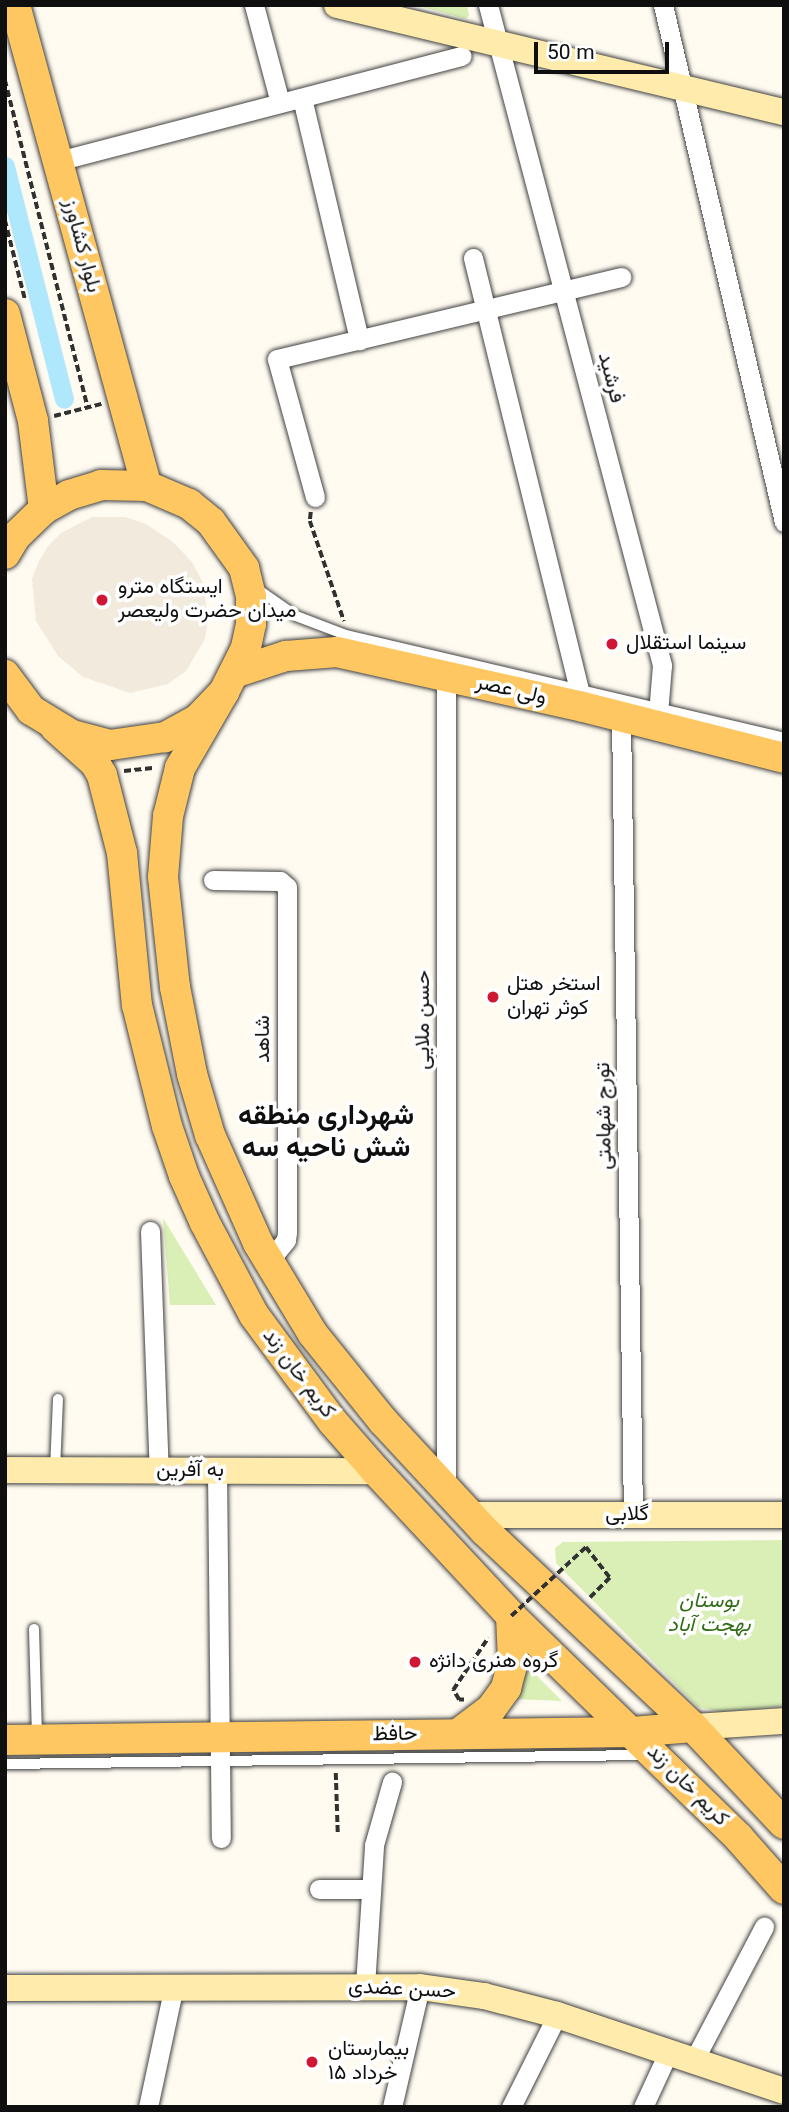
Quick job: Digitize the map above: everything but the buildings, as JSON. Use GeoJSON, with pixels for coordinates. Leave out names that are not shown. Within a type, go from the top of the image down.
{"type":"FeatureCollection","features":[{"type":"Feature","properties":{"kind":"main road","name":"بلوار کشاورز"},"geometry":{"type":"LineString","coordinates":[[15,5],[147,486]]}},
{"type":"Feature","properties":{"kind":"main road"},"geometry":{"type":"LineString","coordinates":[[5,314],[33,421],[44,509]]}},
{"type":"Feature","properties":{"kind":"main road"},"geometry":{"type":"LineString","coordinates":[[5,554],[16,536],[44,509],[69,495],[102,485],[147,486],[189,504],[211,522],[230,544],[249,582]]}},
{"type":"Feature","properties":{"kind":"main road","name":"کریم خان زند"},"geometry":{"type":"LineString","coordinates":[[249,582],[251,624],[231,682],[180,768],[168,816],[163,877],[178,1013],[196,1091],[229,1181],[288,1297],[341,1372],[478,1523],[693,1727],[784,1824]]}},
{"type":"Feature","properties":{"kind":"main road","name":"ولی عصر"},"geometry":{"type":"LineString","coordinates":[[231,682],[286,656],[338,652],[446,677],[581,698],[621,717],[658,718],[784,758]]}},
{"type":"Feature","properties":{"kind":"main road"},"geometry":{"type":"LineString","coordinates":[[5,675],[31,710],[55,727],[90,742],[110,746],[145,742],[183,729],[231,682]]}},
{"type":"Feature","properties":{"kind":"main road","name":"کریم خان زند"},"geometry":{"type":"LineString","coordinates":[[55,727],[95,763],[102,775],[116,819],[137,1005],[167,1126],[184,1176],[254,1315],[333,1422],[376,1471],[511,1616],[739,1838],[784,1889]]}},
{"type":"Feature","properties":{"kind":"main road"},"geometry":{"type":"LineString","coordinates":[[458,1734],[491,1709],[506,1688],[513,1661],[511,1616]]}},
{"type":"Feature","properties":{"kind":"main road","name":"حافظ"},"geometry":{"type":"LineString","coordinates":[[5,1740],[221,1749],[458,1734],[632,1732],[693,1727]]}},
{"type":"Feature","properties":{"kind":"street"},"geometry":{"type":"LineString","coordinates":[[254,5],[281,103]]}},
{"type":"Feature","properties":{"kind":"street"},"geometry":{"type":"LineString","coordinates":[[337,5],[784,112]]}},
{"type":"Feature","properties":{"kind":"street","name":"فرشید"},"geometry":{"type":"LineString","coordinates":[[488,5],[662,666],[658,718]]}},
{"type":"Feature","properties":{"kind":"street"},"geometry":{"type":"LineString","coordinates":[[663,5],[784,523]]}},
{"type":"Feature","properties":{"kind":"street"},"geometry":{"type":"LineString","coordinates":[[58,161],[462,56]]}},
{"type":"Feature","properties":{"kind":"street"},"geometry":{"type":"LineString","coordinates":[[302,99],[359,340]]}},
{"type":"Feature","properties":{"kind":"street"},"geometry":{"type":"LineString","coordinates":[[472,258],[581,698]]}},
{"type":"Feature","properties":{"kind":"street"},"geometry":{"type":"LineString","coordinates":[[315,497],[277,359],[621,277]]}},
{"type":"Feature","properties":{"kind":"street","name":"حسن ملایی"},"geometry":{"type":"LineString","coordinates":[[446,677],[446,1490]]}},
{"type":"Feature","properties":{"kind":"street","name":"تورج شهامتی"},"geometry":{"type":"LineString","coordinates":[[621,717],[634,1522]]}},
{"type":"Feature","properties":{"kind":"street","name":"شاهد"},"geometry":{"type":"LineString","coordinates":[[213,880],[280,881],[287,887],[287,1232],[286,1240],[268,1262]]}},
{"type":"Feature","properties":{"kind":"street"},"geometry":{"type":"LineString","coordinates":[[150,1231],[159,1471]]}},
{"type":"Feature","properties":{"kind":"street","name":"به آفرین"},"geometry":{"type":"LineString","coordinates":[[5,1470],[376,1471]]}},
{"type":"Feature","properties":{"kind":"street"},"geometry":{"type":"LineString","coordinates":[[217,1471],[221,1838]]}},
{"type":"Feature","properties":{"kind":"street","name":"گلابی"},"geometry":{"type":"LineString","coordinates":[[478,1523],[634,1522],[784,1515]]}},
{"type":"Feature","properties":{"kind":"street","name":"گلابی"},"geometry":{"type":"LineString","coordinates":[[634,1522],[784,1529]]}},
{"type":"Feature","properties":{"kind":"street","name":"حافظ"},"geometry":{"type":"LineString","coordinates":[[693,1727],[784,1721]]}},
{"type":"Feature","properties":{"kind":"street"},"geometry":{"type":"LineString","coordinates":[[365,1986],[374,1845],[392,1782]]}},
{"type":"Feature","properties":{"kind":"street"},"geometry":{"type":"LineString","coordinates":[[319,1889],[371,1889]]}},
{"type":"Feature","properties":{"kind":"street"},"geometry":{"type":"LineString","coordinates":[[693,2062],[764,1927]]}},
{"type":"Feature","properties":{"kind":"street"},"geometry":{"type":"LineString","coordinates":[[148,2107],[174,1986]]}},
{"type":"Feature","properties":{"kind":"street","name":"حسن عضدی"},"geometry":{"type":"LineString","coordinates":[[5,1987],[420,1987],[484,1996],[557,2015],[784,2091]]}},
{"type":"Feature","properties":{"kind":"street"},"geometry":{"type":"LineString","coordinates":[[392,2107],[420,1987]]}},
{"type":"Feature","properties":{"kind":"street"},"geometry":{"type":"LineString","coordinates":[[511,2107],[557,2015]]}},
{"type":"Feature","properties":{"kind":"street"},"geometry":{"type":"LineString","coordinates":[[643,2107],[668,2053]]}},
{"type":"Feature","properties":{"kind":"lane"},"geometry":{"type":"LineString","coordinates":[[249,582],[281,607],[322,628],[658,718],[784,738]]}},
{"type":"Feature","properties":{"kind":"lane"},"geometry":{"type":"LineString","coordinates":[[55,1471],[58,1399]]}},
{"type":"Feature","properties":{"kind":"lane"},"geometry":{"type":"LineString","coordinates":[[34,1629],[37,1740]]}},
{"type":"Feature","properties":{"kind":"lane"},"geometry":{"type":"LineString","coordinates":[[5,1764],[221,1749],[336,1760],[655,1755]]}},
{"type":"Feature","properties":{"kind":"path"},"geometry":{"type":"LineString","coordinates":[[5,79],[88,407]]}},
{"type":"Feature","properties":{"kind":"path"},"geometry":{"type":"LineString","coordinates":[[54,416],[106,402]]}},
{"type":"Feature","properties":{"kind":"path"},"geometry":{"type":"LineString","coordinates":[[315,497],[310,521],[348,631]]}},
{"type":"Feature","properties":{"kind":"path"},"geometry":{"type":"LineString","coordinates":[[122,771],[167,767]]}},
{"type":"Feature","properties":{"kind":"path"},"geometry":{"type":"LineString","coordinates":[[511,1616],[586,1547],[610,1578],[575,1613]]}},
{"type":"Feature","properties":{"kind":"path"},"geometry":{"type":"LineString","coordinates":[[453,1690],[485,1640]]}},
{"type":"Feature","properties":{"kind":"path"},"geometry":{"type":"LineString","coordinates":[[336,1760],[338,1834]]}},
{"type":"Feature","properties":{"kind":"green space"},"geometry":{"type":"Polygon","coordinates":[[[415,5],[467,5],[469,15],[466,19],[415,5]]]}},
{"type":"Feature","properties":{"kind":"green space"},"geometry":{"type":"Polygon","coordinates":[[[163,1218],[216,1305],[170,1305],[163,1218]]]}},
{"type":"Feature","properties":{"kind":"green space","name":"بوستان بهجت آباد"},"geometry":{"type":"Polygon","coordinates":[[[784,1540],[784,1706],[721,1712],[698,1707],[556,1563],[555,1548],[563,1542],[784,1540]]]}},
{"type":"Feature","properties":{"kind":"green space"},"geometry":{"type":"Polygon","coordinates":[[[526,1665],[562,1701],[514,1699],[526,1665]]]}},
{"type":"Feature","properties":{"kind":"shaded area"},"geometry":{"type":"Polygon","coordinates":[[[92,517],[125,517],[146,524],[173,542],[192,562],[203,583],[208,621],[205,639],[186,671],[168,684],[130,693],[83,677],[58,656],[36,621],[32,579],[39,561],[48,546],[61,533],[92,517]]]}},
{"type":"Feature","properties":{"kind":"waterway"},"geometry":{"type":"LineString","coordinates":[[5,166],[64,399]]}},
{"type":"Feature","properties":{"kind":"place","name":"ایستگاه مترو میدان حضرت ولیعصر"},"geometry":{"type":"Point","coordinates":[102,600]}},
{"type":"Feature","properties":{"kind":"place","name":"سینما استقلال"},"geometry":{"type":"Point","coordinates":[612,644]}},
{"type":"Feature","properties":{"kind":"place","name":"استخر هتل کوثر تهران"},"geometry":{"type":"Point","coordinates":[493,997]}},
{"type":"Feature","properties":{"kind":"place","name":"گروه هنری دانژه"},"geometry":{"type":"Point","coordinates":[415,1662]}},
{"type":"Feature","properties":{"kind":"place","name":"بیمارستان ۱۵ خرداد"},"geometry":{"type":"Point","coordinates":[312,2062]}},
{"type":"Feature","properties":{"kind":"district","name":"شهرداری منطقه شش ناحیه سه"},"geometry":{"type":"Point","coordinates":[326,1133]}}]}
